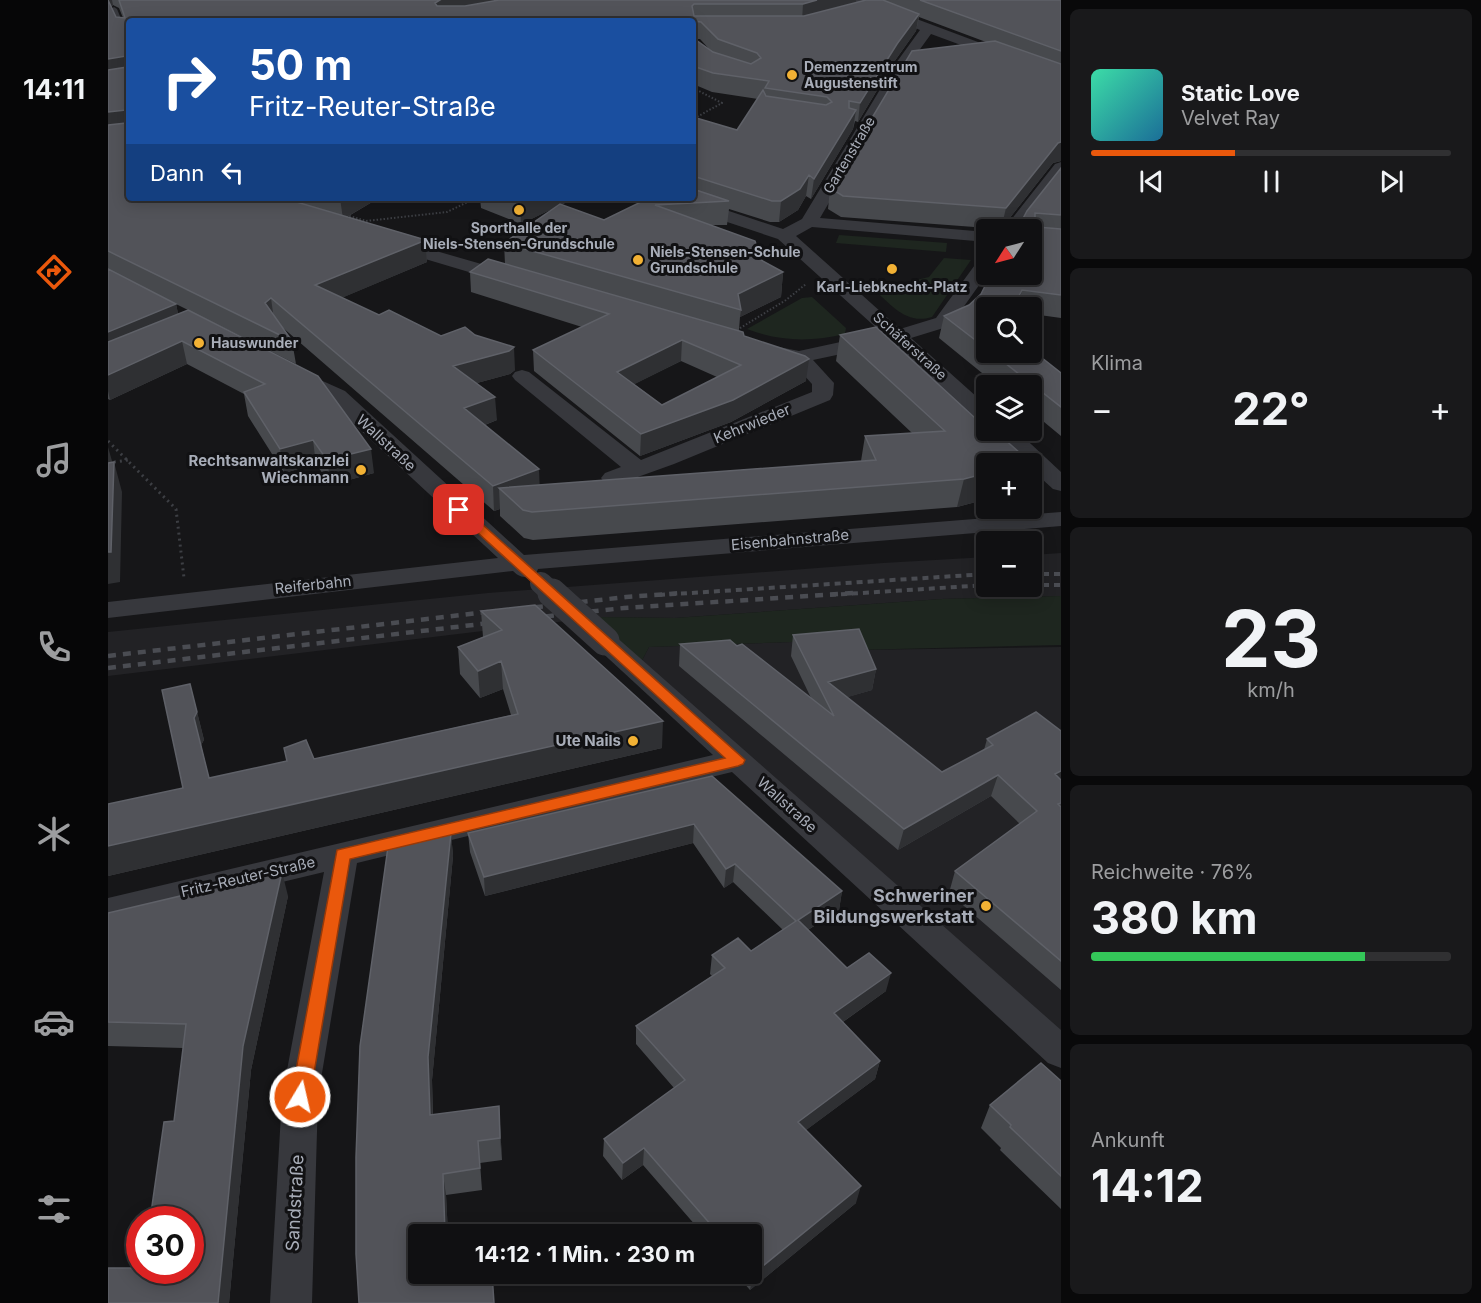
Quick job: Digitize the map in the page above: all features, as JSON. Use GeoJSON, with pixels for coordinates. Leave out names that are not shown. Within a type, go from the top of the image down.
{"type":"FeatureCollection","features":[{"type":"Feature","properties":{"kind":"street"},"geometry":{"type":"LineString","coordinates":[[854,7],[882,9],[1061,78]]}},
{"type":"Feature","properties":{"kind":"street","name":"Gartenstraße"},"geometry":{"type":"LineString","coordinates":[[809,222],[862,126],[928,28]]}},
{"type":"Feature","properties":{"kind":"street"},"geometry":{"type":"LineString","coordinates":[[964,56],[994,52]]}},
{"type":"Feature","properties":{"kind":"street"},"geometry":{"type":"LineString","coordinates":[[903,63],[923,61]]}},
{"type":"Feature","properties":{"kind":"street"},"geometry":{"type":"LineString","coordinates":[[1021,219],[1061,167]]}},
{"type":"Feature","properties":{"kind":"street","name":"Schäferstraße"},"geometry":{"type":"LineString","coordinates":[[682,201],[784,235],[976,407]]}},
{"type":"Feature","properties":{"kind":"street"},"geometry":{"type":"LineString","coordinates":[[784,235],[809,222],[976,236]]}},
{"type":"Feature","properties":{"kind":"street"},"geometry":{"type":"LineString","coordinates":[[378,239],[526,283]]}},
{"type":"Feature","properties":{"kind":"street"},"geometry":{"type":"LineString","coordinates":[[721,340],[799,357],[898,336],[943,322],[976,277]]}},
{"type":"Feature","properties":{"kind":"street","name":"Kehrwieder"},"geometry":{"type":"LineString","coordinates":[[613,478],[666,459],[822,395],[823,383],[799,357]]}},
{"type":"Feature","properties":{"kind":"street","name":"Wallstraße"},"geometry":{"type":"LineString","coordinates":[[277,366],[337,396],[518,563],[1061,1052]]}},
{"type":"Feature","properties":{"kind":"street"},"geometry":{"type":"LineString","coordinates":[[522,376],[636,468]]}},
{"type":"Feature","properties":{"kind":"street"},"geometry":{"type":"LineString","coordinates":[[1014,441],[1061,484]]}},
{"type":"Feature","properties":{"kind":"street","name":"Eisenbahnstraße"},"geometry":{"type":"LineString","coordinates":[[518,563],[1061,519]]}},
{"type":"Feature","properties":{"kind":"street","name":"Reiferbahn"},"geometry":{"type":"LineString","coordinates":[[108,610],[518,563]]}},
{"type":"Feature","properties":{"kind":"street","name":"Fritz-Reuter-Straße"},"geometry":{"type":"LineString","coordinates":[[108,911],[738,760]]}},
{"type":"Feature","properties":{"kind":"street","name":"Sandstraße"},"geometry":{"type":"LineString","coordinates":[[291,1303],[300,1097],[343,855]]}},
{"type":"Feature","properties":{"kind":"lane"},"geometry":{"type":"LineString","coordinates":[[114,9],[125,34]]}},
{"type":"Feature","properties":{"kind":"path"},"geometry":{"type":"LineString","coordinates":[[696,90],[722,103],[696,117]]}},
{"type":"Feature","properties":{"kind":"path"},"geometry":{"type":"LineString","coordinates":[[337,212],[366,221],[447,212],[470,201]]}},
{"type":"Feature","properties":{"kind":"path"},"geometry":{"type":"LineString","coordinates":[[721,340],[786,300],[819,274],[828,272]]}},
{"type":"Feature","properties":{"kind":"path"},"geometry":{"type":"LineString","coordinates":[[109,443],[129,459],[176,509],[184,582]]}},
{"type":"Feature","properties":{"kind":"path"},"geometry":{"type":"LineString","coordinates":[[108,463],[129,459]]}},
{"type":"Feature","properties":{"kind":"shaded area"},"geometry":{"type":"Polygon","coordinates":[[[839,235],[947,243],[946,252],[836,243],[839,235]]]}},
{"type":"Feature","properties":{"kind":"shaded area"},"geometry":{"type":"Polygon","coordinates":[[[944,258],[971,260],[932,317],[923,319],[907,316],[874,290],[929,277],[944,258]]]}},
{"type":"Feature","properties":{"kind":"shaded area"},"geometry":{"type":"Polygon","coordinates":[[[812,297],[846,328],[845,334],[796,339],[772,336],[747,329],[802,298],[812,297]]]}},
{"type":"Feature","properties":{"kind":"shaded area"},"geometry":{"type":"Polygon","coordinates":[[[1061,553],[1061,596],[1042,596],[1042,554],[1061,553]]]}},
{"type":"Feature","properties":{"kind":"shaded area"},"geometry":{"type":"Polygon","coordinates":[[[976,558],[976,597],[1021,597],[942,599],[675,618],[600,617],[108,676],[108,632],[488,593],[976,558]]]}},
{"type":"Feature","properties":{"kind":"shaded area"},"geometry":{"type":"Polygon","coordinates":[[[1061,596],[1061,645],[855,650],[849,640],[649,647],[637,670],[600,617],[675,618],[942,599],[1061,596]]]}},
{"type":"Feature","properties":{"kind":"shaded area"},"geometry":{"type":"Polygon","coordinates":[[[849,640],[855,650],[1061,647],[1061,1052],[637,670],[649,647],[849,640]]]}},
{"type":"Feature","properties":{"kind":"building"},"geometry":{"type":"Polygon","coordinates":[[[108,0],[116,17],[125,18],[119,0],[440,0],[435,3],[437,6],[465,6],[499,0],[817,0],[803,4],[694,4],[692,6],[694,16],[804,16],[866,0],[883,0],[919,14],[860,103],[849,101],[849,108],[856,110],[814,179],[809,175],[800,189],[781,201],[772,201],[696,177],[696,118],[737,130],[763,90],[766,96],[826,105],[832,102],[827,97],[765,88],[769,81],[713,73],[696,67],[696,40],[713,52],[751,64],[761,58],[757,53],[718,39],[701,22],[696,21],[696,18],[126,18],[126,56],[108,59],[108,0]]]}},
{"type":"Feature","properties":{"kind":"building"},"geometry":{"type":"Polygon","coordinates":[[[920,0],[1061,0],[1061,51],[920,0]]]}},
{"type":"Feature","properties":{"kind":"building"},"geometry":{"type":"Polygon","coordinates":[[[995,41],[1061,64],[1061,142],[1006,208],[843,196],[830,188],[912,51],[995,41]]]}},
{"type":"Feature","properties":{"kind":"building"},"geometry":{"type":"Polygon","coordinates":[[[126,67],[126,110],[108,112],[108,70],[126,67]]]}},
{"type":"Feature","properties":{"kind":"building"},"geometry":{"type":"Polygon","coordinates":[[[126,123],[126,201],[293,201],[426,240],[315,285],[379,315],[389,310],[441,336],[465,327],[475,335],[514,347],[509,351],[453,366],[495,397],[464,408],[539,469],[493,486],[271,298],[265,303],[292,341],[108,251],[108,125],[126,123]]]}},
{"type":"Feature","properties":{"kind":"building"},"geometry":{"type":"Polygon","coordinates":[[[1061,168],[1061,215],[1035,213],[1035,219],[1023,219],[1061,168]]]}},
{"type":"Feature","properties":{"kind":"building"},"geometry":{"type":"Polygon","coordinates":[[[696,190],[729,201],[655,205],[755,241],[761,260],[783,272],[738,294],[741,310],[504,243],[560,204],[604,220],[643,201],[696,201],[696,190]]]}},
{"type":"Feature","properties":{"kind":"building"},"geometry":{"type":"Polygon","coordinates":[[[1042,227],[1061,229],[1061,295],[1022,290],[1018,297],[978,297],[986,285],[1042,285],[1042,227]]]}},
{"type":"Feature","properties":{"kind":"building"},"geometry":{"type":"Polygon","coordinates":[[[488,259],[743,332],[744,336],[809,359],[733,400],[641,434],[533,350],[609,314],[470,272],[488,259]],[[682,340],[617,372],[662,405],[741,365],[682,340]]]}},
{"type":"Feature","properties":{"kind":"building"},"geometry":{"type":"Polygon","coordinates":[[[108,269],[176,304],[108,332],[108,269]]]}},
{"type":"Feature","properties":{"kind":"building"},"geometry":{"type":"Polygon","coordinates":[[[976,299],[976,341],[944,316],[969,305],[976,299]]]}},
{"type":"Feature","properties":{"kind":"building"},"geometry":{"type":"Polygon","coordinates":[[[188,310],[318,376],[371,449],[327,460],[313,440],[280,449],[244,392],[265,384],[182,341],[108,375],[108,342],[188,310]]]}},
{"type":"Feature","properties":{"kind":"building"},"geometry":{"type":"Polygon","coordinates":[[[876,327],[976,419],[976,441],[1006,441],[1020,453],[976,453],[976,476],[964,479],[532,512],[523,510],[499,488],[876,460],[865,436],[945,431],[840,335],[876,327]]]}},
{"type":"Feature","properties":{"kind":"building"},"geometry":{"type":"Polygon","coordinates":[[[1042,358],[1061,373],[1061,407],[1042,392],[1042,375],[1020,375],[1005,363],[1042,363],[1042,358]]]}},
{"type":"Feature","properties":{"kind":"building"},"geometry":{"type":"Polygon","coordinates":[[[114,462],[111,552],[108,552],[108,463],[114,462]]]}},
{"type":"Feature","properties":{"kind":"building"},"geometry":{"type":"Polygon","coordinates":[[[535,605],[663,721],[108,846],[108,804],[183,788],[162,690],[190,684],[197,712],[194,718],[209,778],[287,761],[284,748],[306,740],[314,759],[518,714],[501,661],[478,671],[458,647],[502,630],[481,611],[535,605]]]}},
{"type":"Feature","properties":{"kind":"building"},"geometry":{"type":"Polygon","coordinates":[[[859,629],[876,669],[828,682],[942,772],[993,745],[987,739],[1036,712],[1061,731],[1061,771],[1055,774],[1061,780],[1061,803],[1058,804],[1061,807],[1061,961],[955,871],[1037,811],[998,775],[904,829],[680,644],[730,640],[737,646],[742,644],[834,716],[793,635],[859,629]]]}},
{"type":"Feature","properties":{"kind":"building"},"geometry":{"type":"Polygon","coordinates":[[[712,776],[842,891],[798,920],[847,968],[869,953],[891,973],[834,1013],[880,1061],[798,1122],[861,1186],[762,1267],[762,1224],[710,1224],[644,1148],[623,1163],[604,1139],[685,1080],[636,1026],[725,968],[712,955],[738,938],[751,951],[796,921],[735,864],[726,869],[694,824],[484,877],[468,833],[712,776]]]}},
{"type":"Feature","properties":{"kind":"building"},"geometry":{"type":"Polygon","coordinates":[[[451,833],[428,1057],[430,1115],[499,1106],[500,1138],[478,1141],[480,1168],[443,1174],[445,1224],[408,1224],[408,1284],[493,1284],[494,1303],[359,1303],[356,1254],[356,1157],[360,1046],[388,847],[451,833]]]}},
{"type":"Feature","properties":{"kind":"building"},"geometry":{"type":"Polygon","coordinates":[[[282,872],[243,1046],[218,1303],[108,1303],[108,1268],[126,1268],[126,1284],[204,1284],[204,1206],[152,1206],[164,1122],[174,1121],[186,1024],[108,1022],[108,913],[282,872]]]}},
{"type":"Feature","properties":{"kind":"building"},"geometry":{"type":"Polygon","coordinates":[[[1041,1063],[1061,1081],[1061,1176],[990,1105],[1041,1063]]]}},
{"type":"Feature","properties":{"kind":"railway"},"geometry":{"type":"LineString","coordinates":[[1042,574],[1061,574]]}},
{"type":"Feature","properties":{"kind":"railway"},"geometry":{"type":"LineString","coordinates":[[659,595],[976,575]]}},
{"type":"Feature","properties":{"kind":"railway"},"geometry":{"type":"LineString","coordinates":[[1042,585],[1061,585]]}},
{"type":"Feature","properties":{"kind":"railway"},"geometry":{"type":"LineString","coordinates":[[830,595],[976,586]]}},
{"type":"Feature","properties":{"kind":"railway"},"geometry":{"type":"LineString","coordinates":[[520,609],[682,593]]}},
{"type":"Feature","properties":{"kind":"railway"},"geometry":{"type":"LineString","coordinates":[[531,618],[624,608],[854,593]]}},
{"type":"Feature","properties":{"kind":"railway"},"geometry":{"type":"LineString","coordinates":[[108,656],[496,611]]}},
{"type":"Feature","properties":{"kind":"railway"},"geometry":{"type":"LineString","coordinates":[[108,668],[498,622]]}},
{"type":"Feature","properties":{"kind":"place","name":"Demenzzentrum Augustenstift"},"geometry":{"type":"Point","coordinates":[792,75]}},
{"type":"Feature","properties":{"kind":"place","name":"Sporthalle der Niels-Stensen-Grundschule"},"geometry":{"type":"Point","coordinates":[519,210]}},
{"type":"Feature","properties":{"kind":"place","name":"Niels-Stensen-Schule Grundschule"},"geometry":{"type":"Point","coordinates":[638,260]}},
{"type":"Feature","properties":{"kind":"place","name":"Karl-Liebknecht-Platz"},"geometry":{"type":"Point","coordinates":[892,269]}},
{"type":"Feature","properties":{"kind":"place","name":"Hauswunder"},"geometry":{"type":"Point","coordinates":[199,343]}},
{"type":"Feature","properties":{"kind":"place","name":"Rechtsanwaltskanzlei Wiechmann"},"geometry":{"type":"Point","coordinates":[361,470]}},
{"type":"Feature","properties":{"kind":"place","name":"Ute Nails"},"geometry":{"type":"Point","coordinates":[633,741]}},
{"type":"Feature","properties":{"kind":"place","name":"Schweriner Bildungswerkstatt"},"geometry":{"type":"Point","coordinates":[986,906]}},
{"type":"Feature","properties":{"kind":"route"},"geometry":{"type":"LineString","coordinates":[[300,1097],[343,855],[738,760],[459,510]]}}]}
